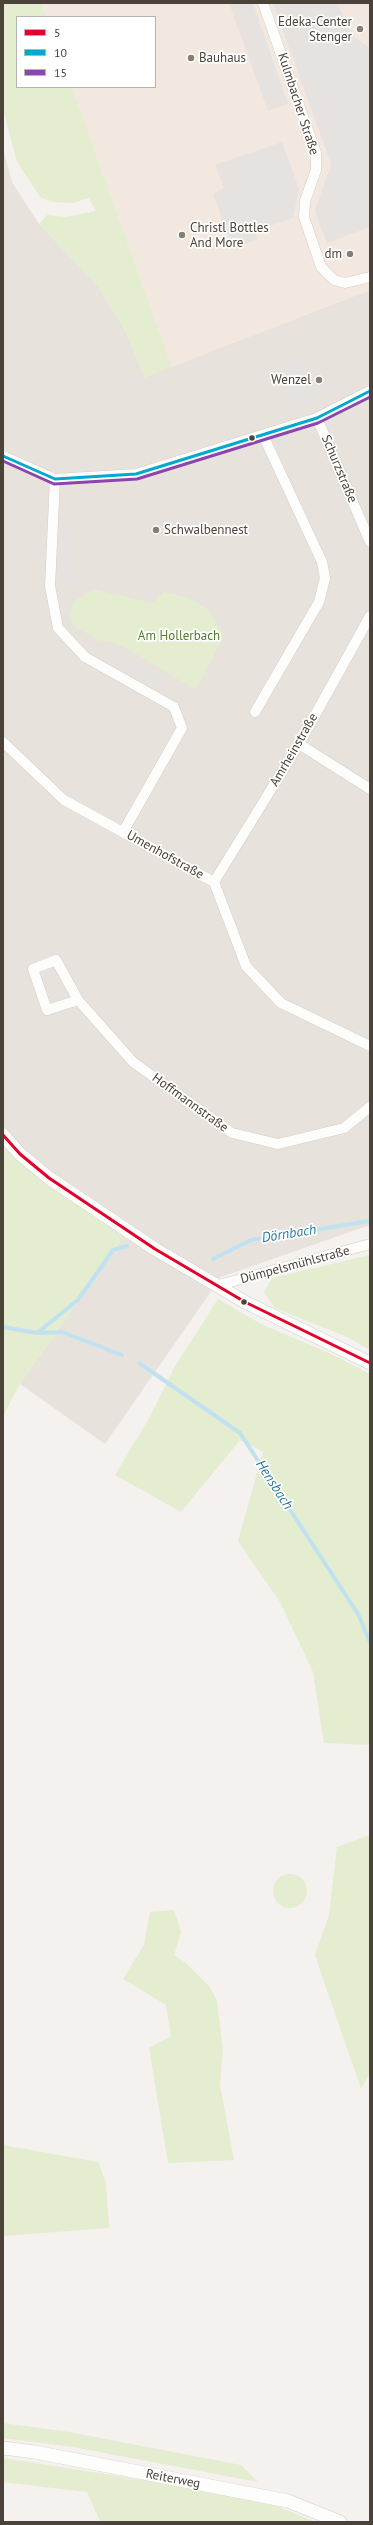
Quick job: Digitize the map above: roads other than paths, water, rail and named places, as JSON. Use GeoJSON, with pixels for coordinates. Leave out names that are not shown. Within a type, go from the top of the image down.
{"type":"FeatureCollection","features":[{"type":"Feature","properties":{"kind":"street","name":"Kulmbacher Straße"},"geometry":{"type":"LineString","coordinates":[[263,3],[316,152],[316,170],[305,201],[304,217],[321,267],[334,280],[345,283],[370,277]]}},
{"type":"Feature","properties":{"kind":"street"},"geometry":{"type":"LineString","coordinates":[[3,456],[55,479],[136,474],[317,418],[370,391]]}},
{"type":"Feature","properties":{"kind":"street","name":"Schurzstraße"},"geometry":{"type":"LineString","coordinates":[[317,418],[370,542]]}},
{"type":"Feature","properties":{"kind":"street"},"geometry":{"type":"LineString","coordinates":[[255,712],[319,602],[325,578],[322,562],[263,435]]}},
{"type":"Feature","properties":{"kind":"street"},"geometry":{"type":"LineString","coordinates":[[55,479],[50,586],[58,628],[85,657],[174,707],[182,728],[123,832]]}},
{"type":"Feature","properties":{"kind":"street","name":"Amrheinstraße"},"geometry":{"type":"LineString","coordinates":[[214,882],[299,744],[370,616]]}},
{"type":"Feature","properties":{"kind":"street","name":"Umenhofstraße"},"geometry":{"type":"LineString","coordinates":[[3,742],[64,800],[214,882],[246,966],[281,1003],[370,1046]]}},
{"type":"Feature","properties":{"kind":"street"},"geometry":{"type":"LineString","coordinates":[[299,744],[370,789]]}},
{"type":"Feature","properties":{"kind":"street","name":"Hoffmannstraße"},"geometry":{"type":"LineString","coordinates":[[78,1000],[47,1010],[33,969],[56,960],[78,1000],[133,1062],[232,1133],[278,1144],[344,1128],[370,1107]]}},
{"type":"Feature","properties":{"kind":"street"},"geometry":{"type":"LineString","coordinates":[[3,1135],[20,1154],[49,1178],[155,1249],[219,1285],[245,1302],[370,1363]]}},
{"type":"Feature","properties":{"kind":"street","name":"Dümpelsmühlstraße"},"geometry":{"type":"LineString","coordinates":[[219,1285],[370,1244]]}},
{"type":"Feature","properties":{"kind":"street","name":"Reiterweg"},"geometry":{"type":"LineString","coordinates":[[3,2448],[288,2501],[340,2522]]}},
{"type":"Feature","properties":{"kind":"waterway","name":"Dörnbach"},"geometry":{"type":"LineString","coordinates":[[213,1259],[251,1240],[370,1221]]}},
{"type":"Feature","properties":{"kind":"waterway","name":"Dörnbach"},"geometry":{"type":"LineString","coordinates":[[37,1333],[78,1300],[113,1250],[127,1246]]}},
{"type":"Feature","properties":{"kind":"waterway","name":"Hensbach"},"geometry":{"type":"LineString","coordinates":[[3,1327],[37,1333],[62,1332],[122,1355]]}},
{"type":"Feature","properties":{"kind":"waterway","name":"Hensbach"},"geometry":{"type":"LineString","coordinates":[[139,1363],[240,1433],[358,1614],[370,1642]]}},
{"type":"Feature","properties":{"kind":"place","name":"Edeka-Center Stenger"},"geometry":{"type":"Point","coordinates":[360,29]}},
{"type":"Feature","properties":{"kind":"place","name":"Bauhaus"},"geometry":{"type":"Point","coordinates":[191,58]}},
{"type":"Feature","properties":{"kind":"place","name":"Christl Bottles And More"},"geometry":{"type":"Point","coordinates":[182,235]}},
{"type":"Feature","properties":{"kind":"place","name":"dm"},"geometry":{"type":"Point","coordinates":[350,254]}},
{"type":"Feature","properties":{"kind":"place","name":"Wenzel"},"geometry":{"type":"Point","coordinates":[319,380]}},
{"type":"Feature","properties":{"kind":"place","name":"Schwalbennest"},"geometry":{"type":"Point","coordinates":[156,530]}},
{"type":"Feature","properties":{"kind":"park label","name":"Am Hollerbach"},"geometry":{"type":"Point","coordinates":[179,636]}}]}
